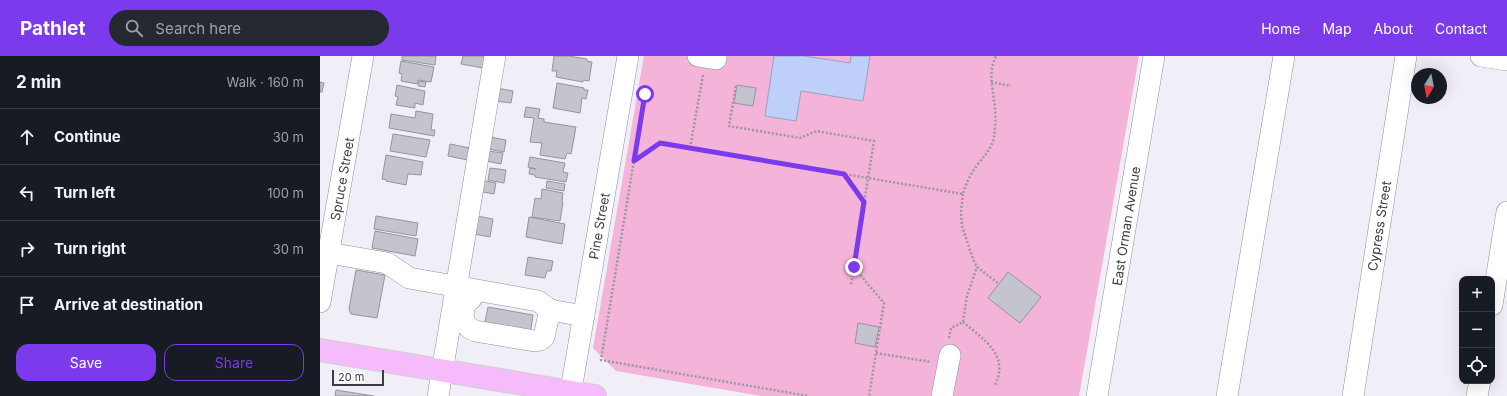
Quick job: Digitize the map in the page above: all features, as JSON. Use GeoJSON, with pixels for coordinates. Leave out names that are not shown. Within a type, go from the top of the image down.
{"type":"FeatureCollection","features":[{"type":"Feature","properties":{"kind":"main road"},"geometry":{"type":"LineString","coordinates":[[320,350],[571,394],[595,396]]}},
{"type":"Feature","properties":{"kind":"street","name":"Spruce Street"},"geometry":{"type":"LineString","coordinates":[[320,302],[363,56]]}},
{"type":"Feature","properties":{"kind":"street"},"geometry":{"type":"LineString","coordinates":[[438,396],[495,56]]}},
{"type":"Feature","properties":{"kind":"street","name":"Pine Street"},"geometry":{"type":"LineString","coordinates":[[571,394],[628,56]]}},
{"type":"Feature","properties":{"kind":"street","name":"East Orman Avenue"},"geometry":{"type":"LineString","coordinates":[[1097,396],[1154,56]]}},
{"type":"Feature","properties":{"kind":"street"},"geometry":{"type":"LineString","coordinates":[[1227,396],[1284,56]]}},
{"type":"Feature","properties":{"kind":"street","name":"Cypress Street"},"geometry":{"type":"LineString","coordinates":[[1353,396],[1406,56]]}},
{"type":"Feature","properties":{"kind":"street"},"geometry":{"type":"LineString","coordinates":[[1481,56],[1507,60]]}},
{"type":"Feature","properties":{"kind":"street"},"geometry":{"type":"LineString","coordinates":[[1495,286],[1507,212]]}},
{"type":"Feature","properties":{"kind":"street"},"geometry":{"type":"LineString","coordinates":[[329,253],[387,263],[409,278],[538,301],[550,309],[584,316]]}},
{"type":"Feature","properties":{"kind":"street"},"geometry":{"type":"LineString","coordinates":[[515,297],[472,298],[467,301],[464,307],[464,321],[467,326],[475,331],[535,341],[544,337],[550,309]]}},
{"type":"Feature","properties":{"kind":"street"},"geometry":{"type":"LineString","coordinates":[[942,396],[949,355]]}},
{"type":"Feature","properties":{"kind":"street"},"geometry":{"type":"LineString","coordinates":[[1477,396],[1479,384]]}},
{"type":"Feature","properties":{"kind":"path"},"geometry":{"type":"LineString","coordinates":[[690,148],[707,56]]}},
{"type":"Feature","properties":{"kind":"path"},"geometry":{"type":"LineString","coordinates":[[996,56],[991,70],[991,82],[996,119],[993,140],[991,148],[971,174],[966,184],[961,211],[962,226],[966,242],[977,267],[999,284]]}},
{"type":"Feature","properties":{"kind":"path"},"geometry":{"type":"LineString","coordinates":[[641,81],[645,94],[601,360],[808,396]]}},
{"type":"Feature","properties":{"kind":"path"},"geometry":{"type":"LineString","coordinates":[[991,82],[1011,86]]}},
{"type":"Feature","properties":{"kind":"path"},"geometry":{"type":"LineString","coordinates":[[736,86],[729,126],[800,138],[816,131],[874,141],[851,285]]}},
{"type":"Feature","properties":{"kind":"path"},"geometry":{"type":"LineString","coordinates":[[634,161],[660,143],[963,194]]}},
{"type":"Feature","properties":{"kind":"path"},"geometry":{"type":"LineString","coordinates":[[844,174],[864,202]]}},
{"type":"Feature","properties":{"kind":"path"},"geometry":{"type":"LineString","coordinates":[[850,263],[884,303],[869,396]]}},
{"type":"Feature","properties":{"kind":"path"},"geometry":{"type":"LineString","coordinates":[[963,322],[967,296],[977,267]]}},
{"type":"Feature","properties":{"kind":"path"},"geometry":{"type":"LineString","coordinates":[[876,353],[949,355],[951,328],[963,322]]}},
{"type":"Feature","properties":{"kind":"path"},"geometry":{"type":"LineString","coordinates":[[963,322],[983,339],[997,354],[1000,369],[995,385]]}},
{"type":"Feature","properties":{"kind":"shaded area"},"geometry":{"type":"Polygon","coordinates":[[[644,56],[1139,56],[1079,396],[761,396],[616,371],[593,348],[644,56]]]}},
{"type":"Feature","properties":{"kind":"water"},"geometry":{"type":"Polygon","coordinates":[[[774,56],[804,56],[850,63],[851,56],[870,56],[863,101],[801,91],[796,121],[765,116],[774,56]]]}},
{"type":"Feature","properties":{"kind":"building"},"geometry":{"type":"Polygon","coordinates":[[[402,56],[436,56],[435,65],[402,60],[402,56]]]}},
{"type":"Feature","properties":{"kind":"building"},"geometry":{"type":"Polygon","coordinates":[[[463,56],[485,56],[483,68],[461,64],[463,56]]]}},
{"type":"Feature","properties":{"kind":"building"},"geometry":{"type":"Polygon","coordinates":[[[554,56],[569,56],[587,59],[587,61],[592,62],[589,81],[583,80],[583,82],[556,77],[557,71],[552,71],[554,56]]]}},
{"type":"Feature","properties":{"kind":"building"},"geometry":{"type":"Polygon","coordinates":[[[401,61],[434,67],[431,82],[418,80],[417,84],[401,81],[402,74],[399,73],[401,61]]]}},
{"type":"Feature","properties":{"kind":"building"},"geometry":{"type":"Polygon","coordinates":[[[419,81],[426,82],[425,87],[418,86],[419,81]]]}},
{"type":"Feature","properties":{"kind":"building"},"geometry":{"type":"Polygon","coordinates":[[[320,82],[324,83],[322,92],[320,92],[320,82]]]}},
{"type":"Feature","properties":{"kind":"building"},"geometry":{"type":"Polygon","coordinates":[[[557,83],[588,90],[586,99],[582,98],[580,113],[553,108],[557,83]]]}},
{"type":"Feature","properties":{"kind":"building"},"geometry":{"type":"Polygon","coordinates":[[[397,85],[425,91],[423,105],[415,103],[415,108],[396,105],[398,97],[395,96],[397,85]]]}},
{"type":"Feature","properties":{"kind":"building"},"geometry":{"type":"Polygon","coordinates":[[[737,85],[756,88],[753,106],[734,103],[737,85]]]}},
{"type":"Feature","properties":{"kind":"building"},"geometry":{"type":"Polygon","coordinates":[[[497,88],[513,91],[511,103],[495,101],[497,88]]]}},
{"type":"Feature","properties":{"kind":"building"},"geometry":{"type":"Polygon","coordinates":[[[526,107],[540,109],[538,118],[544,119],[544,122],[576,127],[571,154],[567,153],[565,159],[540,155],[542,143],[530,142],[534,118],[524,117],[526,107]]]}},
{"type":"Feature","properties":{"kind":"building"},"geometry":{"type":"Polygon","coordinates":[[[416,111],[433,114],[431,130],[435,130],[434,136],[389,128],[391,114],[415,118],[416,111]]]}},
{"type":"Feature","properties":{"kind":"building"},"geometry":{"type":"Polygon","coordinates":[[[393,134],[430,140],[426,157],[390,151],[393,134]]]}},
{"type":"Feature","properties":{"kind":"building"},"geometry":{"type":"Polygon","coordinates":[[[490,137],[506,140],[504,152],[488,149],[490,137]]]}},
{"type":"Feature","properties":{"kind":"building"},"geometry":{"type":"Polygon","coordinates":[[[450,144],[470,148],[468,160],[448,156],[450,144]]]}},
{"type":"Feature","properties":{"kind":"building"},"geometry":{"type":"Polygon","coordinates":[[[488,151],[503,153],[501,164],[486,161],[488,151]]]}},
{"type":"Feature","properties":{"kind":"building"},"geometry":{"type":"Polygon","coordinates":[[[386,155],[423,162],[421,175],[408,174],[406,185],[382,179],[386,155]]]}},
{"type":"Feature","properties":{"kind":"building"},"geometry":{"type":"Polygon","coordinates":[[[530,157],[565,163],[563,172],[568,173],[566,182],[535,177],[535,175],[529,174],[530,168],[536,169],[528,167],[530,157]]]}},
{"type":"Feature","properties":{"kind":"building"},"geometry":{"type":"Polygon","coordinates":[[[490,168],[506,170],[504,183],[488,180],[490,168]]]}},
{"type":"Feature","properties":{"kind":"building"},"geometry":{"type":"Polygon","coordinates":[[[480,180],[496,183],[494,194],[478,191],[480,180]]]}},
{"type":"Feature","properties":{"kind":"building"},"geometry":{"type":"Polygon","coordinates":[[[547,181],[565,184],[564,191],[546,188],[547,181]]]}},
{"type":"Feature","properties":{"kind":"building"},"geometry":{"type":"Polygon","coordinates":[[[542,189],[563,193],[560,221],[532,217],[535,198],[541,199],[542,189]]]}},
{"type":"Feature","properties":{"kind":"building"},"geometry":{"type":"Polygon","coordinates":[[[376,216],[418,223],[416,236],[374,229],[376,216]]]}},
{"type":"Feature","properties":{"kind":"building"},"geometry":{"type":"Polygon","coordinates":[[[477,216],[493,219],[490,237],[474,234],[477,216]]]}},
{"type":"Feature","properties":{"kind":"building"},"geometry":{"type":"Polygon","coordinates":[[[529,217],[565,224],[562,244],[526,237],[529,217]]]}},
{"type":"Feature","properties":{"kind":"building"},"geometry":{"type":"Polygon","coordinates":[[[375,231],[418,239],[415,256],[372,248],[375,231]]]}},
{"type":"Feature","properties":{"kind":"building"},"geometry":{"type":"Polygon","coordinates":[[[528,257],[553,261],[551,271],[547,271],[545,278],[525,275],[528,257]]]}},
{"type":"Feature","properties":{"kind":"building"},"geometry":{"type":"Polygon","coordinates":[[[356,270],[385,275],[377,318],[351,314],[349,309],[356,270]]]}},
{"type":"Feature","properties":{"kind":"building"},"geometry":{"type":"Polygon","coordinates":[[[1008,272],[1041,297],[1020,323],[988,298],[1008,272]]]}},
{"type":"Feature","properties":{"kind":"building"},"geometry":{"type":"Polygon","coordinates":[[[488,307],[533,315],[530,335],[484,327],[488,307]]]}},
{"type":"Feature","properties":{"kind":"building"},"geometry":{"type":"Polygon","coordinates":[[[858,323],[879,327],[875,347],[855,343],[858,323]]]}},
{"type":"Feature","properties":{"kind":"building"},"geometry":{"type":"Polygon","coordinates":[[[336,390],[374,396],[335,396],[336,390]]]}},
{"type":"Feature","properties":{"kind":"route"},"geometry":{"type":"LineString","coordinates":[[645,94],[634,161],[660,143],[844,174],[864,202],[854,267]]}}]}
